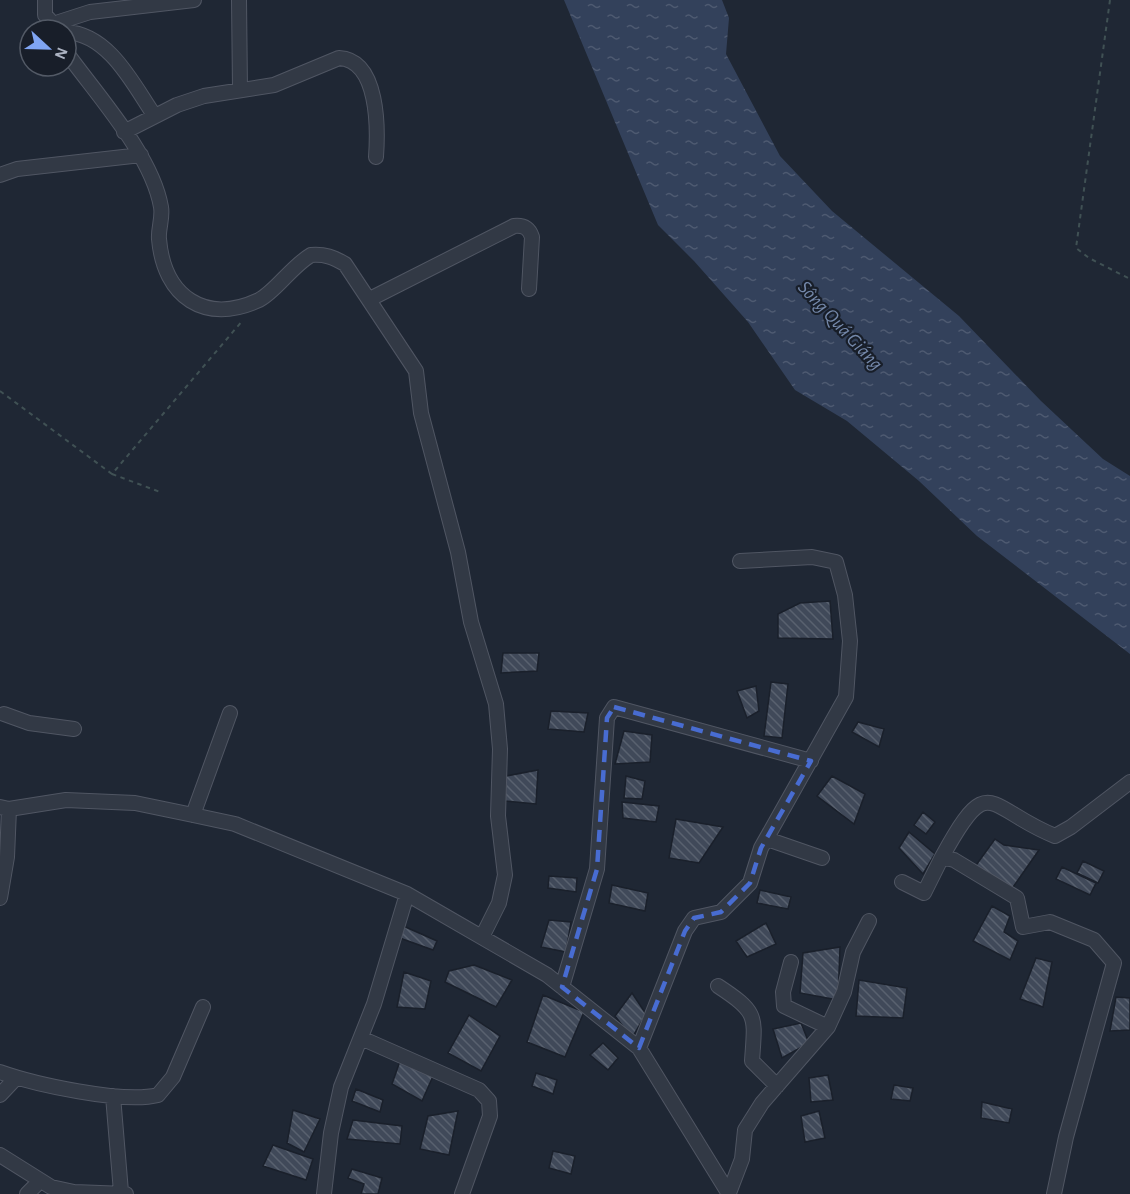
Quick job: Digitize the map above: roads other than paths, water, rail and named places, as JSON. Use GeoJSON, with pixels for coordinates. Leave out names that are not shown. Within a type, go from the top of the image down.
{"type":"FeatureCollection","features":[{"type":"Feature","properties":{"kind":"street"},"geometry":{"type":"LineString","coordinates":[[45,0],[45,15],[48,18]]}},
{"type":"Feature","properties":{"kind":"street"},"geometry":{"type":"LineString","coordinates":[[71,18],[90,12],[194,0]]}},
{"type":"Feature","properties":{"kind":"street"},"geometry":{"type":"LineString","coordinates":[[239,0],[240,89]]}},
{"type":"Feature","properties":{"kind":"street"},"geometry":{"type":"LineString","coordinates":[[78,35],[89,39],[116,60],[154,115]]}},
{"type":"Feature","properties":{"kind":"street"},"geometry":{"type":"LineString","coordinates":[[124,132],[154,115],[204,96],[274,85],[339,58],[347,58],[362,71],[377,112],[376,157]]}},
{"type":"Feature","properties":{"kind":"street"},"geometry":{"type":"LineString","coordinates":[[78,69],[141,155],[161,208],[159,239],[165,264],[181,294],[196,306],[223,308],[260,299],[303,260],[322,254],[345,264],[416,371],[422,413],[458,552],[471,622],[496,704],[500,749],[498,816],[505,875],[500,903],[482,937]]}},
{"type":"Feature","properties":{"kind":"street"},"geometry":{"type":"LineString","coordinates":[[0,175],[16,169],[141,155]]}},
{"type":"Feature","properties":{"kind":"street"},"geometry":{"type":"LineString","coordinates":[[370,299],[520,225],[530,231],[532,237],[529,289]]}},
{"type":"Feature","properties":{"kind":"street"},"geometry":{"type":"LineString","coordinates":[[639,1048],[685,931],[694,918],[721,912],[750,884],[767,839],[846,697],[850,642],[845,595],[836,562],[812,557],[740,561]]}},
{"type":"Feature","properties":{"kind":"street"},"geometry":{"type":"LineString","coordinates":[[562,987],[597,869],[607,718],[614,708],[811,761]]}},
{"type":"Feature","properties":{"kind":"street"},"geometry":{"type":"LineString","coordinates":[[193,815],[230,713]]}},
{"type":"Feature","properties":{"kind":"street"},"geometry":{"type":"LineString","coordinates":[[1,714],[29,723],[74,729]]}},
{"type":"Feature","properties":{"kind":"street"},"geometry":{"type":"LineString","coordinates":[[902,882],[924,893],[964,817],[979,804],[987,802],[1009,809],[1055,836],[1071,827],[1130,782]]}},
{"type":"Feature","properties":{"kind":"street"},"geometry":{"type":"LineString","coordinates":[[0,898],[7,857],[4,808],[66,800],[135,803],[235,824],[407,894],[547,975],[639,1048],[729,1194]]}},
{"type":"Feature","properties":{"kind":"street"},"geometry":{"type":"LineString","coordinates":[[767,839],[822,858]]}},
{"type":"Feature","properties":{"kind":"street"},"geometry":{"type":"LineString","coordinates":[[942,857],[954,860],[1017,898],[1023,927],[1050,922],[1094,940],[1114,963],[1066,1137],[1054,1194]]}},
{"type":"Feature","properties":{"kind":"street"},"geometry":{"type":"LineString","coordinates":[[324,1194],[331,1133],[341,1087],[362,1038],[407,894]]}},
{"type":"Feature","properties":{"kind":"street"},"geometry":{"type":"LineString","coordinates":[[729,1194],[742,1159],[745,1130],[777,1086],[828,1027],[844,992],[853,951],[869,921]]}},
{"type":"Feature","properties":{"kind":"street"},"geometry":{"type":"LineString","coordinates":[[791,962],[783,992],[784,1006],[828,1027]]}},
{"type":"Feature","properties":{"kind":"street"},"geometry":{"type":"LineString","coordinates":[[718,986],[748,1010],[754,1019],[755,1043],[752,1061],[777,1086]]}},
{"type":"Feature","properties":{"kind":"street"},"geometry":{"type":"LineString","coordinates":[[0,1072],[16,1078],[113,1096],[152,1096],[164,1090],[203,1007]]}},
{"type":"Feature","properties":{"kind":"street"},"geometry":{"type":"LineString","coordinates":[[362,1038],[479,1090],[489,1101],[490,1116],[462,1194]]}},
{"type":"Feature","properties":{"kind":"street"},"geometry":{"type":"LineString","coordinates":[[0,1095],[16,1078]]}},
{"type":"Feature","properties":{"kind":"street"},"geometry":{"type":"LineString","coordinates":[[0,1155],[39,1182],[63,1191],[123,1193],[113,1096]]}},
{"type":"Feature","properties":{"kind":"street"},"geometry":{"type":"LineString","coordinates":[[27,1194],[39,1182]]}},
{"type":"Feature","properties":{"kind":"water","name":"Sông Quá Giáng"},"geometry":{"type":"Polygon","coordinates":[[[564,0],[722,0],[729,18],[726,54],[780,156],[832,211],[959,316],[1041,401],[1103,459],[1130,476],[1130,654],[977,536],[919,481],[847,421],[795,390],[748,322],[694,261],[658,225],[564,0]]]}}]}
